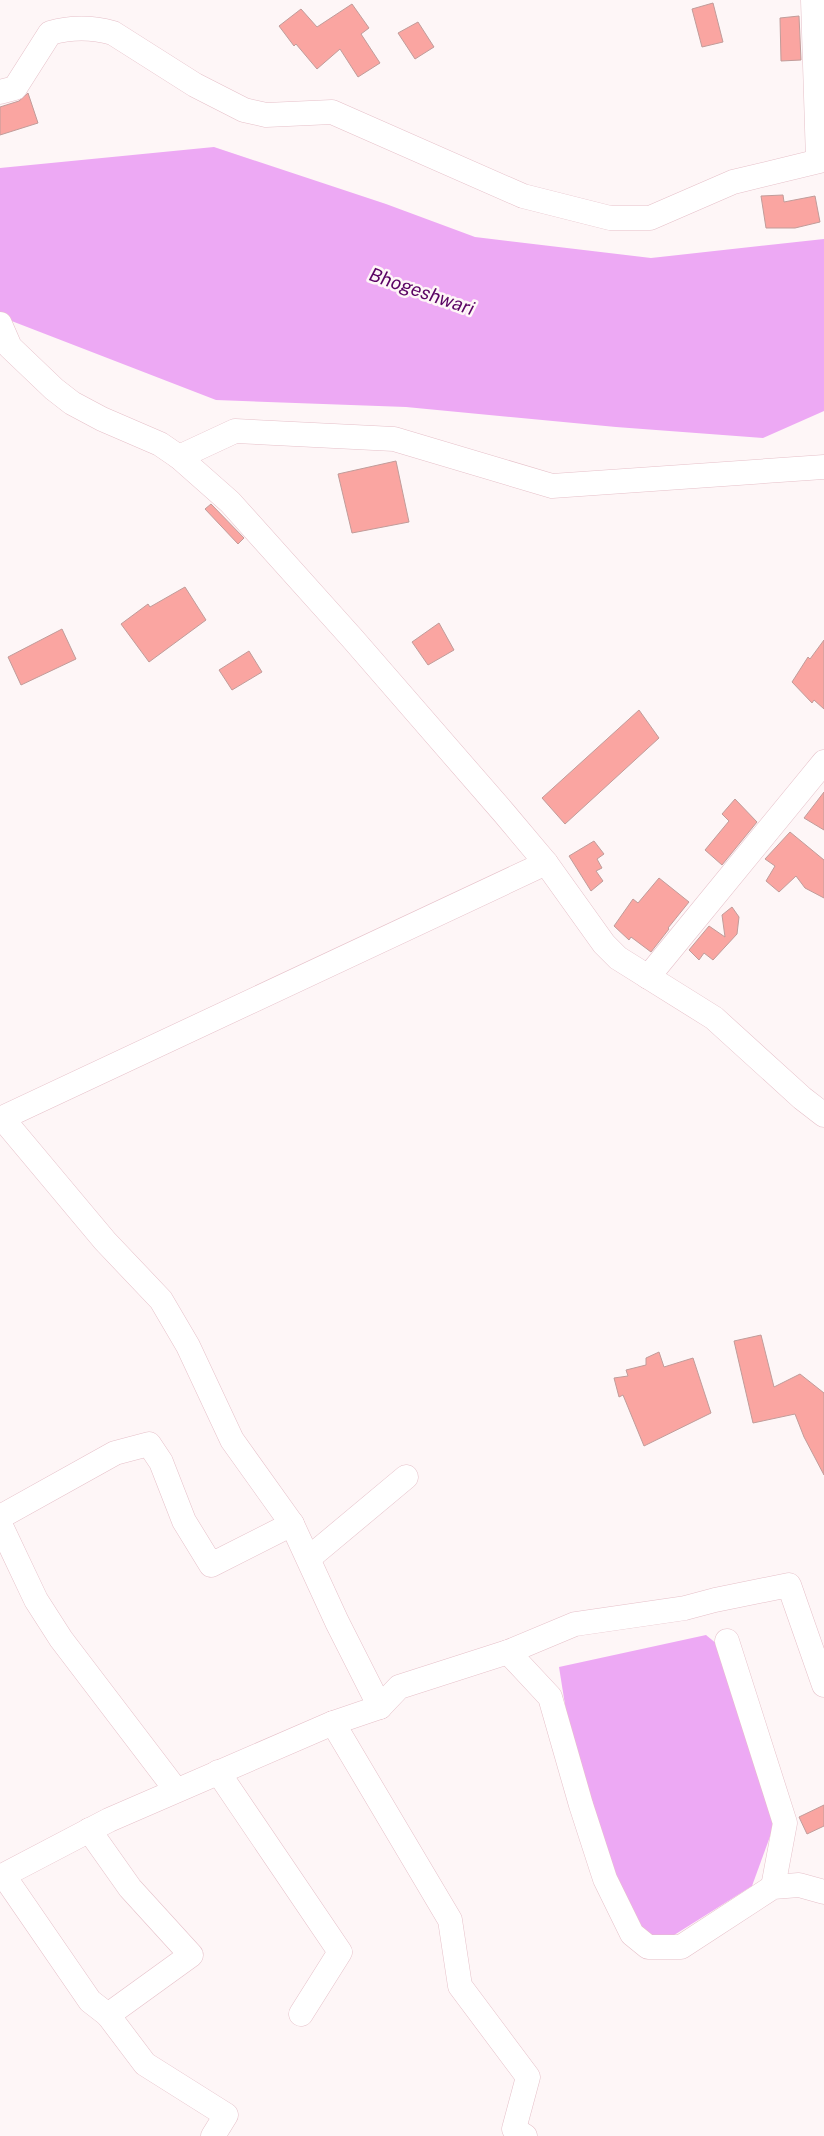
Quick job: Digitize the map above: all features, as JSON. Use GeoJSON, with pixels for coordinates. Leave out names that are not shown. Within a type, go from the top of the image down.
{"type":"FeatureCollection","features":[{"type":"Feature","properties":{"kind":"street"},"geometry":{"type":"LineString","coordinates":[[0,92],[15,88],[50,34],[68,28],[100,29],[113,33],[195,86],[244,110],[266,115],[332,112],[523,196],[610,218],[650,218],[733,182],[821,160],[813,0]]}},
{"type":"Feature","properties":{"kind":"street"},"geometry":{"type":"LineString","coordinates":[[1,328],[10,347],[18,356],[72,403],[102,419],[160,444],[180,457],[204,477],[253,527],[546,863],[592,930],[604,944],[618,958],[714,1018],[802,1098],[824,1115]]}},
{"type":"Feature","properties":{"kind":"street"},"geometry":{"type":"LineString","coordinates":[[180,457],[235,431],[394,439],[552,486],[824,467]]}},
{"type":"Feature","properties":{"kind":"street"},"geometry":{"type":"LineString","coordinates":[[648,977],[824,762]]}},
{"type":"Feature","properties":{"kind":"street"},"geometry":{"type":"LineString","coordinates":[[380,1707],[336,1622],[309,1558],[292,1524],[232,1440],[188,1346],[161,1300],[105,1241],[1,1119],[546,863]]}},
{"type":"Feature","properties":{"kind":"street"},"geometry":{"type":"LineString","coordinates":[[0,1517],[116,1453],[149,1444],[161,1462],[184,1521],[211,1565],[292,1524]]}},
{"type":"Feature","properties":{"kind":"street"},"geometry":{"type":"LineString","coordinates":[[309,1558],[406,1477]]}},
{"type":"Feature","properties":{"kind":"street"},"geometry":{"type":"LineString","coordinates":[[0,1524],[36,1600],[61,1639],[176,1790]]}},
{"type":"Feature","properties":{"kind":"street"},"geometry":{"type":"LineString","coordinates":[[213,2136],[226,2115],[145,2064],[108,2015],[90,2001],[2,1876],[89,1830],[176,1790],[333,1722],[380,1707],[399,1686],[508,1652],[575,1624],[685,1608],[715,1600],[789,1586],[824,1685]]}},
{"type":"Feature","properties":{"kind":"street"},"geometry":{"type":"LineString","coordinates":[[727,1641],[785,1823],[773,1887]]}},
{"type":"Feature","properties":{"kind":"street"},"geometry":{"type":"LineString","coordinates":[[508,1652],[550,1697],[580,1805],[605,1879],[632,1934],[648,1947],[681,1947],[773,1887],[799,1885],[824,1892]]}},
{"type":"Feature","properties":{"kind":"street"},"geometry":{"type":"LineString","coordinates":[[333,1722],[450,1920],[460,1986],[528,2077],[514,2129],[525,2136]]}},
{"type":"Feature","properties":{"kind":"street"},"geometry":{"type":"LineString","coordinates":[[218,1772],[340,1952],[301,2014]]}},
{"type":"Feature","properties":{"kind":"street"},"geometry":{"type":"LineString","coordinates":[[89,1830],[130,1888],[191,1955],[108,2015]]}},
{"type":"Feature","properties":{"kind":"water","name":"Bhogeshwari"},"geometry":{"type":"Polygon","coordinates":[[[214,147],[386,204],[475,237],[651,258],[824,239],[824,411],[763,438],[616,427],[406,407],[216,400],[9,320],[0,322],[0,168],[214,147]]]}},
{"type":"Feature","properties":{"kind":"water"},"geometry":{"type":"Polygon","coordinates":[[[706,1635],[723,1649],[776,1820],[752,1886],[671,1937],[654,1936],[636,1927],[623,1906],[573,1755],[559,1667],[706,1635]]]}},
{"type":"Feature","properties":{"kind":"building"},"geometry":{"type":"Polygon","coordinates":[[[713,3],[723,42],[702,47],[692,9],[713,3]]]}},
{"type":"Feature","properties":{"kind":"building"},"geometry":{"type":"Polygon","coordinates":[[[352,4],[369,28],[361,34],[380,63],[358,77],[340,49],[317,69],[296,44],[294,46],[279,26],[301,9],[317,27],[352,4]]]}},
{"type":"Feature","properties":{"kind":"building"},"geometry":{"type":"Polygon","coordinates":[[[799,16],[801,60],[781,61],[780,18],[799,16]]]}},
{"type":"Feature","properties":{"kind":"building"},"geometry":{"type":"Polygon","coordinates":[[[418,22],[434,47],[415,59],[398,33],[418,22]]]}},
{"type":"Feature","properties":{"kind":"building"},"geometry":{"type":"Polygon","coordinates":[[[28,93],[38,123],[0,135],[0,107],[19,101],[28,93]]]}},
{"type":"Feature","properties":{"kind":"building"},"geometry":{"type":"Polygon","coordinates":[[[783,195],[784,202],[815,196],[820,222],[795,228],[766,228],[761,196],[783,195]]]}},
{"type":"Feature","properties":{"kind":"building"},"geometry":{"type":"Polygon","coordinates":[[[396,461],[409,522],[352,533],[338,474],[396,461]]]}},
{"type":"Feature","properties":{"kind":"building"},"geometry":{"type":"Polygon","coordinates":[[[211,504],[244,538],[238,544],[205,509],[211,504]]]}},
{"type":"Feature","properties":{"kind":"building"},"geometry":{"type":"Polygon","coordinates":[[[185,587],[206,620],[149,662],[121,624],[148,604],[150,607],[185,587]]]}},
{"type":"Feature","properties":{"kind":"building"},"geometry":{"type":"Polygon","coordinates":[[[439,623],[454,650],[428,665],[412,642],[439,623]]]}},
{"type":"Feature","properties":{"kind":"building"},"geometry":{"type":"Polygon","coordinates":[[[62,629],[76,659],[21,685],[8,657],[62,629]]]}},
{"type":"Feature","properties":{"kind":"building"},"geometry":{"type":"Polygon","coordinates":[[[824,640],[824,709],[814,700],[812,703],[792,682],[808,657],[810,659],[824,640]]]}},
{"type":"Feature","properties":{"kind":"building"},"geometry":{"type":"Polygon","coordinates":[[[249,651],[262,672],[232,690],[219,670],[249,651]]]}},
{"type":"Feature","properties":{"kind":"building"},"geometry":{"type":"Polygon","coordinates":[[[639,710],[659,738],[565,824],[542,798],[639,710]]]}},
{"type":"Feature","properties":{"kind":"building"},"geometry":{"type":"Polygon","coordinates":[[[824,792],[824,830],[804,818],[824,792]]]}},
{"type":"Feature","properties":{"kind":"building"},"geometry":{"type":"Polygon","coordinates":[[[735,799],[757,822],[722,865],[705,850],[729,821],[722,814],[735,799]]]}},
{"type":"Feature","properties":{"kind":"building"},"geometry":{"type":"Polygon","coordinates":[[[790,832],[824,860],[824,898],[805,888],[796,876],[779,892],[766,881],[775,866],[765,859],[790,832]]]}},
{"type":"Feature","properties":{"kind":"building"},"geometry":{"type":"Polygon","coordinates":[[[594,841],[604,854],[597,859],[602,868],[596,871],[603,881],[591,891],[569,856],[594,841]]]}},
{"type":"Feature","properties":{"kind":"building"},"geometry":{"type":"Polygon","coordinates":[[[659,878],[689,902],[651,952],[631,937],[629,940],[614,926],[633,899],[638,903],[659,878]]]}},
{"type":"Feature","properties":{"kind":"building"},"geometry":{"type":"Polygon","coordinates":[[[732,907],[739,917],[737,934],[713,960],[704,953],[699,960],[689,950],[709,926],[725,937],[722,915],[732,907]]]}},
{"type":"Feature","properties":{"kind":"building"},"geometry":{"type":"Polygon","coordinates":[[[761,1335],[774,1387],[800,1374],[824,1393],[824,1475],[804,1437],[795,1414],[753,1423],[734,1341],[761,1335]]]}},
{"type":"Feature","properties":{"kind":"building"},"geometry":{"type":"Polygon","coordinates":[[[659,1352],[664,1367],[693,1358],[711,1413],[644,1446],[623,1395],[619,1397],[614,1378],[628,1376],[626,1370],[646,1365],[646,1358],[659,1352]]]}},
{"type":"Feature","properties":{"kind":"building"},"geometry":{"type":"Polygon","coordinates":[[[824,1805],[824,1826],[807,1834],[799,1817],[824,1805]]]}}]}
